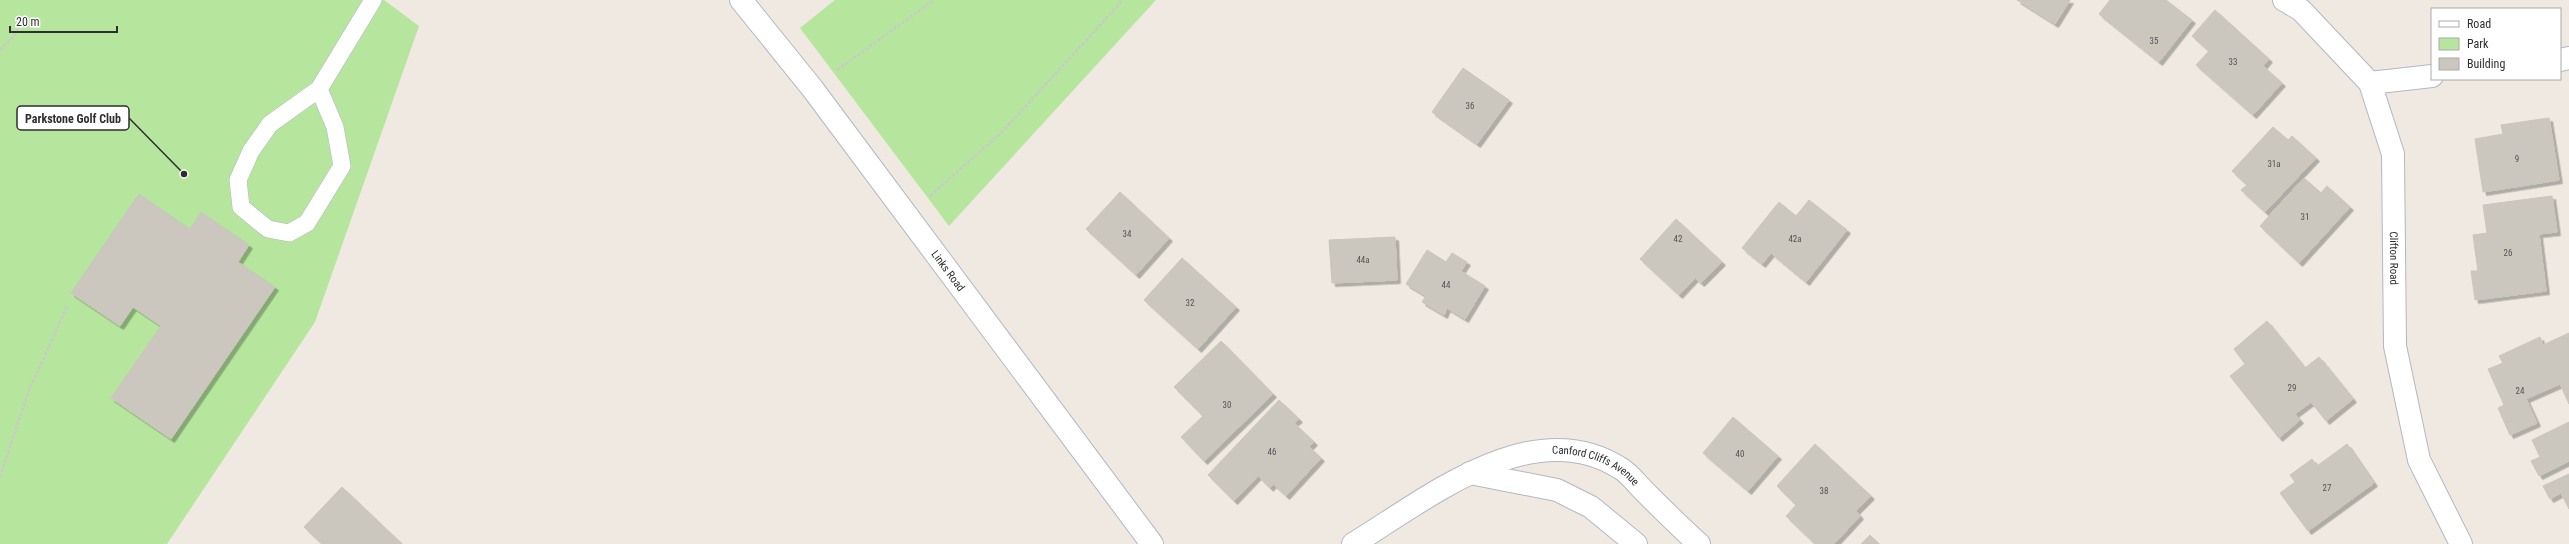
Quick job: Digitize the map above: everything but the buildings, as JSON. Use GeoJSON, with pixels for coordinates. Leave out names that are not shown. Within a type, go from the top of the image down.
{"type":"FeatureCollection","features":[{"type":"Feature","properties":{"kind":"street","name":"Links Road"},"geometry":{"type":"LineString","coordinates":[[740,0],[812,88],[1152,544]]}},
{"type":"Feature","properties":{"kind":"street","name":"Clifton Road"},"geometry":{"type":"LineString","coordinates":[[2284,0],[2301,10],[2370,83],[2393,154],[2397,354],[2419,460],[2461,544]]}},
{"type":"Feature","properties":{"kind":"street"},"geometry":{"type":"LineString","coordinates":[[2370,83],[2431,76]]}},
{"type":"Feature","properties":{"kind":"street","name":"Canford Cliffs Avenue"},"geometry":{"type":"LineString","coordinates":[[1353,544],[1470,473],[1520,454],[1556,449],[1590,453],[1621,468],[1699,544]]}},
{"type":"Feature","properties":{"kind":"street"},"geometry":{"type":"LineString","coordinates":[[1470,473],[1557,490],[1591,507],[1636,544]]}},
{"type":"Feature","properties":{"kind":"lane"},"geometry":{"type":"LineString","coordinates":[[318,89],[335,127],[342,166],[307,223],[289,233],[268,229],[241,207],[238,180],[251,151],[270,124],[318,89],[373,0]]}},
{"type":"Feature","properties":{"kind":"path"},"geometry":{"type":"LineString","coordinates":[[812,88],[934,0]]}},
{"type":"Feature","properties":{"kind":"path"},"geometry":{"type":"LineString","coordinates":[[908,217],[1003,131],[1123,0]]}},
{"type":"Feature","properties":{"kind":"path"},"geometry":{"type":"LineString","coordinates":[[0,50],[15,35],[20,22]]}},
{"type":"Feature","properties":{"kind":"path"},"geometry":{"type":"LineString","coordinates":[[0,476],[28,390],[67,307]]}},
{"type":"Feature","properties":{"kind":"green space"},"geometry":{"type":"Polygon","coordinates":[[[0,0],[384,0],[419,26],[315,322],[167,544],[0,544],[0,0]]]}},
{"type":"Feature","properties":{"kind":"green space"},"geometry":{"type":"Polygon","coordinates":[[[835,0],[1156,0],[949,226],[800,28],[835,0]]]}},
{"type":"Feature","properties":{"kind":"place","name":"Parkstone Golf Club"},"geometry":{"type":"Point","coordinates":[184,174]}}]}
